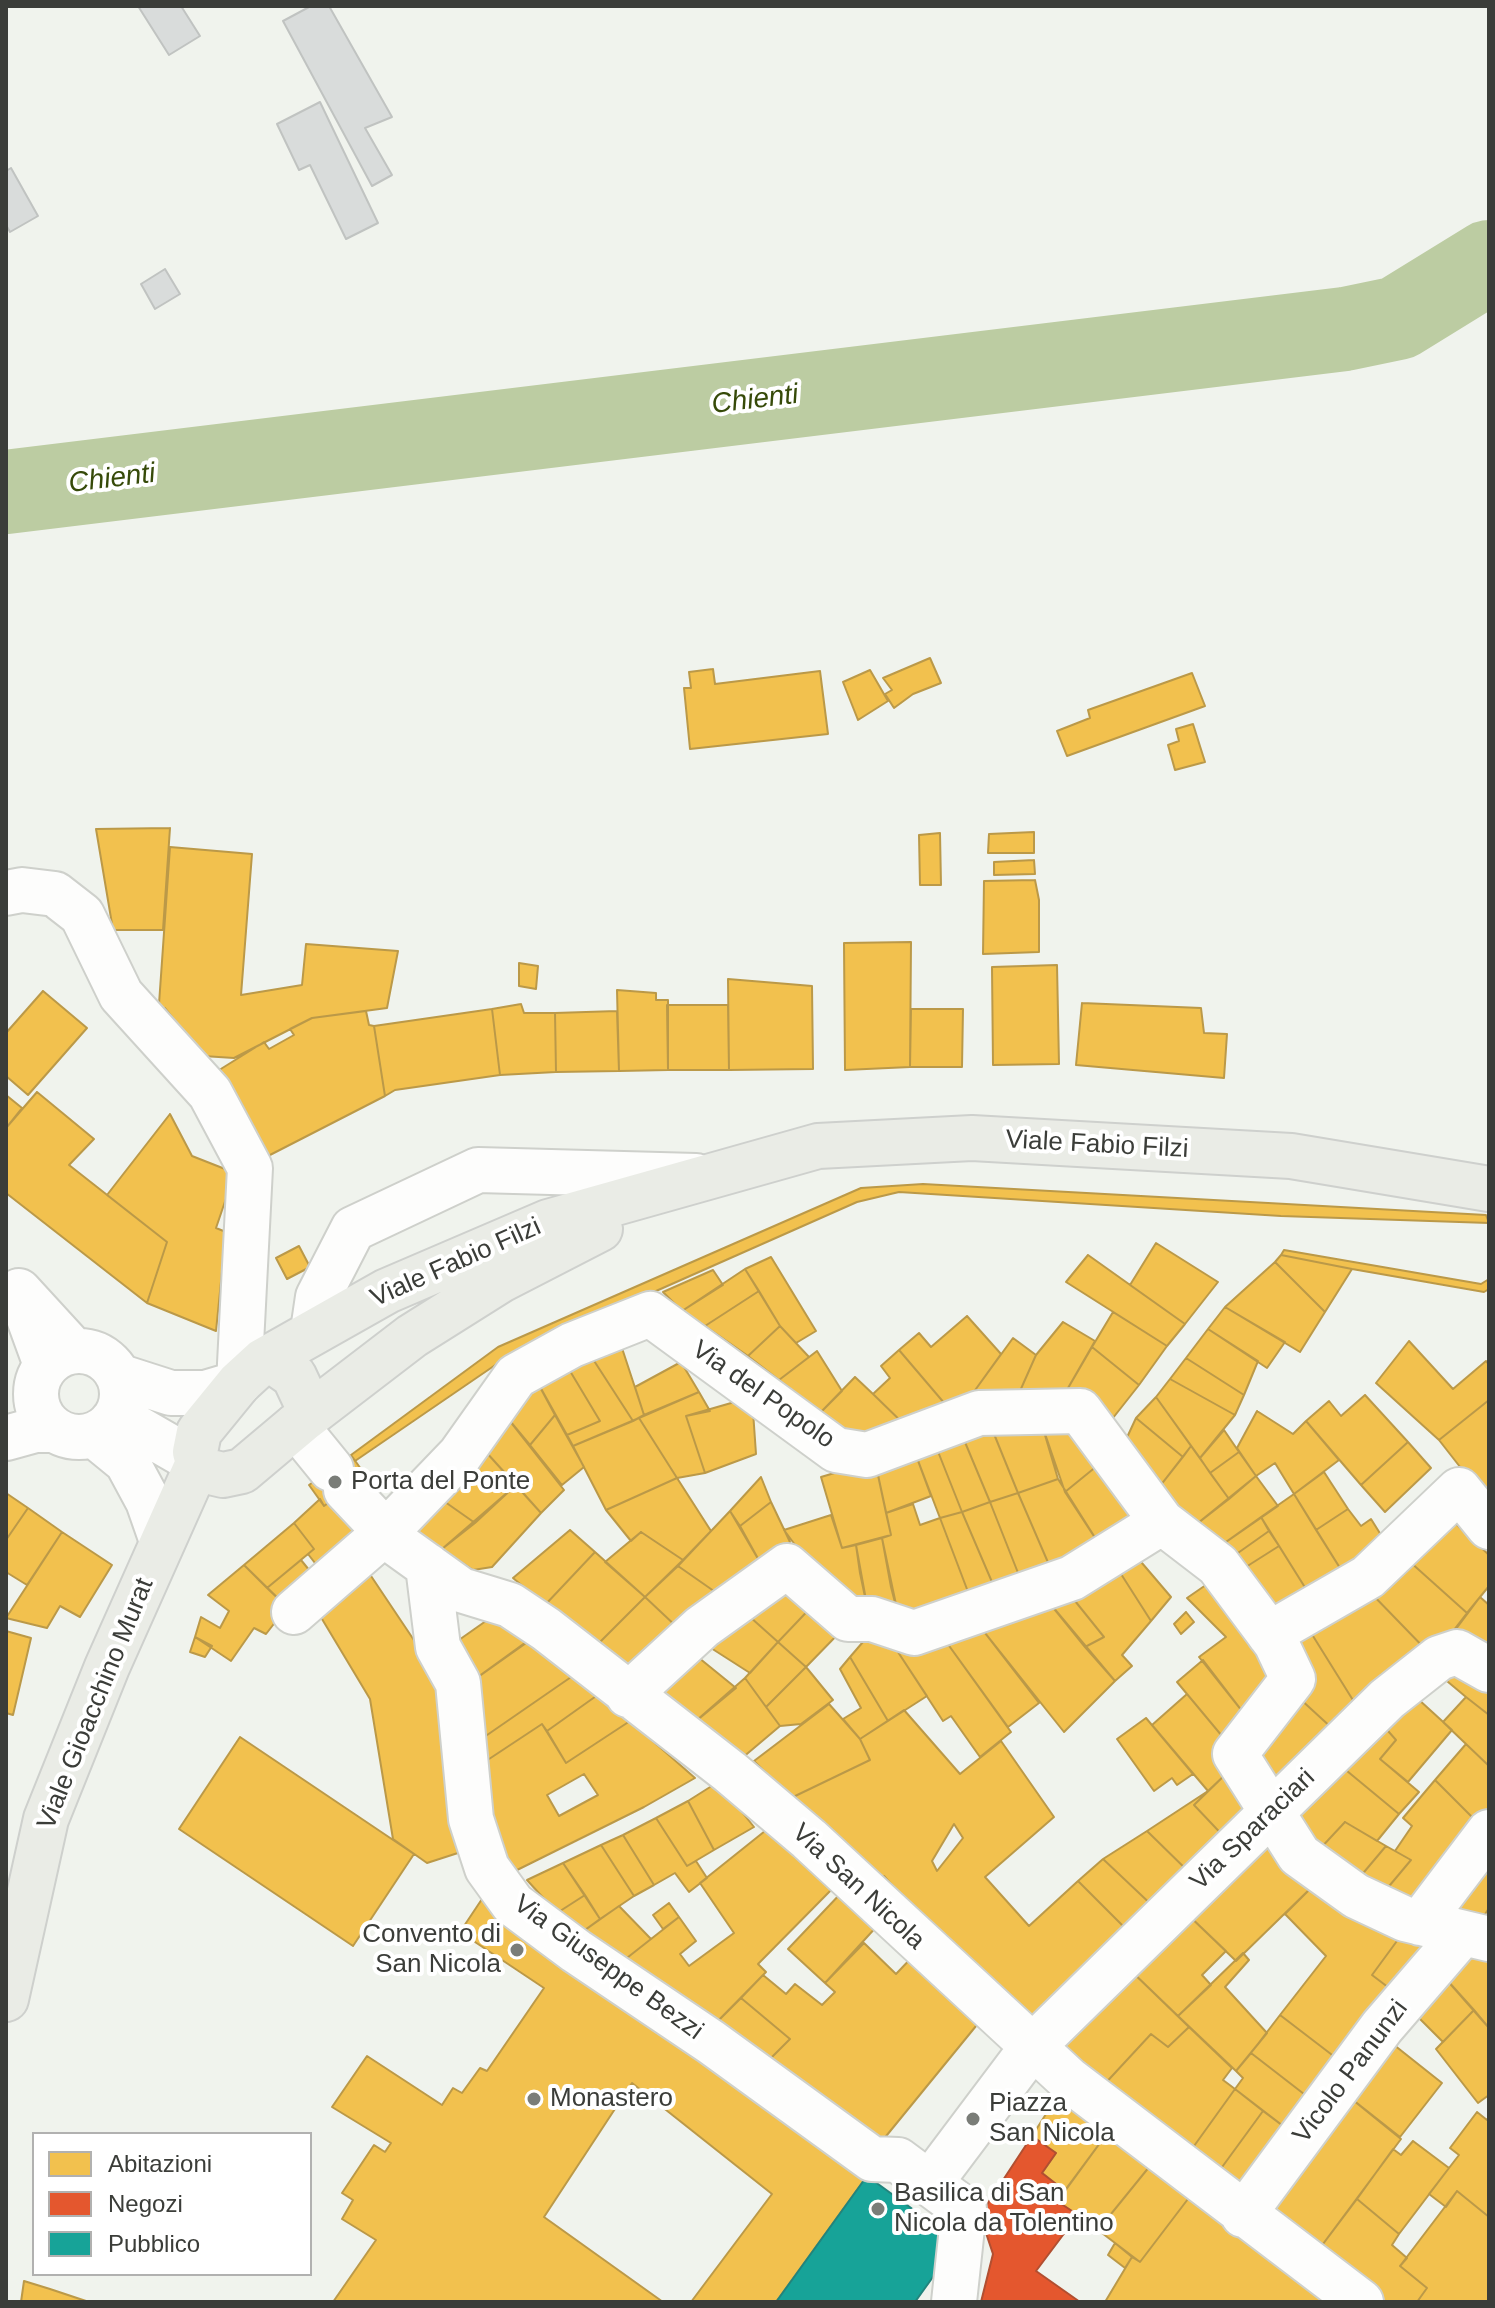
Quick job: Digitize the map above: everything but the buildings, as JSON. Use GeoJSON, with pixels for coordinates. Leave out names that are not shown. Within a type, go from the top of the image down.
{"type":"FeatureCollection","features":[{"type":"Feature","properties":{"kind":"main road","name":"Viale Fabio Filzi"},"geometry":{"type":"LineString","coordinates":[[706,1177],[501,1280],[412,1336],[242,1471],[213,1474],[198,1463],[195,1452],[199,1432],[251,1372],[313,1331],[387,1291],[548,1222],[706,1177],[818,1146],[972,1138],[1291,1156],[1489,1189]]}},
{"type":"Feature","properties":{"kind":"main road"},"geometry":{"type":"LineString","coordinates":[[251,1372],[274,1362],[294,1376],[308,1406],[300,1422]]}},
{"type":"Feature","properties":{"kind":"main road","name":"Viale Gioacchino Murat"},"geometry":{"type":"LineString","coordinates":[[6,1999],[46,1819],[162,1541],[198,1463]]}},
{"type":"Feature","properties":{"kind":"street"},"geometry":{"type":"LineString","coordinates":[[6,893],[22,890],[55,894],[82,915],[121,995],[210,1093],[250,1168],[251,1372],[205,1393],[171,1393],[118,1376],[100,1356],[40,1373],[6,1423]]}},
{"type":"Feature","properties":{"kind":"street"},"geometry":{"type":"LineString","coordinates":[[313,1331],[318,1297],[353,1229],[478,1170],[706,1177]]}},
{"type":"Feature","properties":{"kind":"street"},"geometry":{"type":"LineString","coordinates":[[13,1284],[40,1373],[39,1411],[87,1428],[127,1462],[148,1501],[162,1541]]}},
{"type":"Feature","properties":{"kind":"street","name":"Via del Popolo"},"geometry":{"type":"LineString","coordinates":[[386,1532],[460,1455],[516,1376],[572,1345],[650,1314],[836,1450],[867,1455],[979,1413],[1080,1411],[1162,1522],[1218,1565],[1269,1634],[1293,1679],[1235,1754],[1299,1855],[1356,1896],[1420,1923],[1476,1936]]}},
{"type":"Feature","properties":{"kind":"street"},"geometry":{"type":"LineString","coordinates":[[87,1428],[122,1399],[118,1376]]}},
{"type":"Feature","properties":{"kind":"street","name":"Via San Nicola"},"geometry":{"type":"LineString","coordinates":[[300,1422],[338,1480],[386,1532],[461,1590],[510,1605],[546,1629],[730,1772],[809,1839],[1068,2079],[1361,2302]]}},
{"type":"Feature","properties":{"kind":"street"},"geometry":{"type":"LineString","coordinates":[[6,1438],[35,1430],[132,1425],[198,1463]]}},
{"type":"Feature","properties":{"kind":"street"},"geometry":{"type":"LineString","coordinates":[[1269,1634],[1368,1577],[1459,1490],[1489,1527]]}},
{"type":"Feature","properties":{"kind":"street"},"geometry":{"type":"LineString","coordinates":[[628,1695],[702,1627],[787,1566],[848,1619],[872,1619],[914,1633],[1072,1578],[1162,1522]]}},
{"type":"Feature","properties":{"kind":"street"},"geometry":{"type":"LineString","coordinates":[[294,1612],[386,1532]]}},
{"type":"Feature","properties":{"kind":"street","name":"Via Giuseppe Bezzi"},"geometry":{"type":"LineString","coordinates":[[428,1566],[438,1647],[458,1683],[471,1819],[487,1868],[513,1904],[872,2159],[898,2160],[930,2183]]}},
{"type":"Feature","properties":{"kind":"street","name":"Via Sparaciari"},"geometry":{"type":"LineString","coordinates":[[1033,2046],[1387,1699],[1439,1658],[1457,1652],[1489,1670]]}},
{"type":"Feature","properties":{"kind":"street"},"geometry":{"type":"LineString","coordinates":[[1420,1923],[1489,1832]]}},
{"type":"Feature","properties":{"kind":"street","name":"Vicolo Panunzi"},"geometry":{"type":"LineString","coordinates":[[1243,2215],[1382,2027],[1476,1936]]}},
{"type":"Feature","properties":{"kind":"street"},"geometry":{"type":"LineString","coordinates":[[954,2302],[964,2209],[930,2183],[1033,2046]]}},
{"type":"Feature","properties":{"kind":"waterway","name":"Chienti"},"geometry":{"type":"LineString","coordinates":[[6,492],[1345,329],[1398,318],[1489,262]]}},
{"type":"Feature","properties":{"kind":"place","name":"Porta del Ponte"},"geometry":{"type":"Point","coordinates":[335,1482]}},
{"type":"Feature","properties":{"kind":"place","name":"Convento di San Nicola"},"geometry":{"type":"Point","coordinates":[517,1950]}},
{"type":"Feature","properties":{"kind":"place","name":"Monastero"},"geometry":{"type":"Point","coordinates":[534,2099]}},
{"type":"Feature","properties":{"kind":"place","name":"Piazza San Nicola"},"geometry":{"type":"Point","coordinates":[973,2119]}},
{"type":"Feature","properties":{"kind":"place","name":"Basilica di San Nicola da Tolentino"},"geometry":{"type":"Point","coordinates":[878,2209]}}]}
